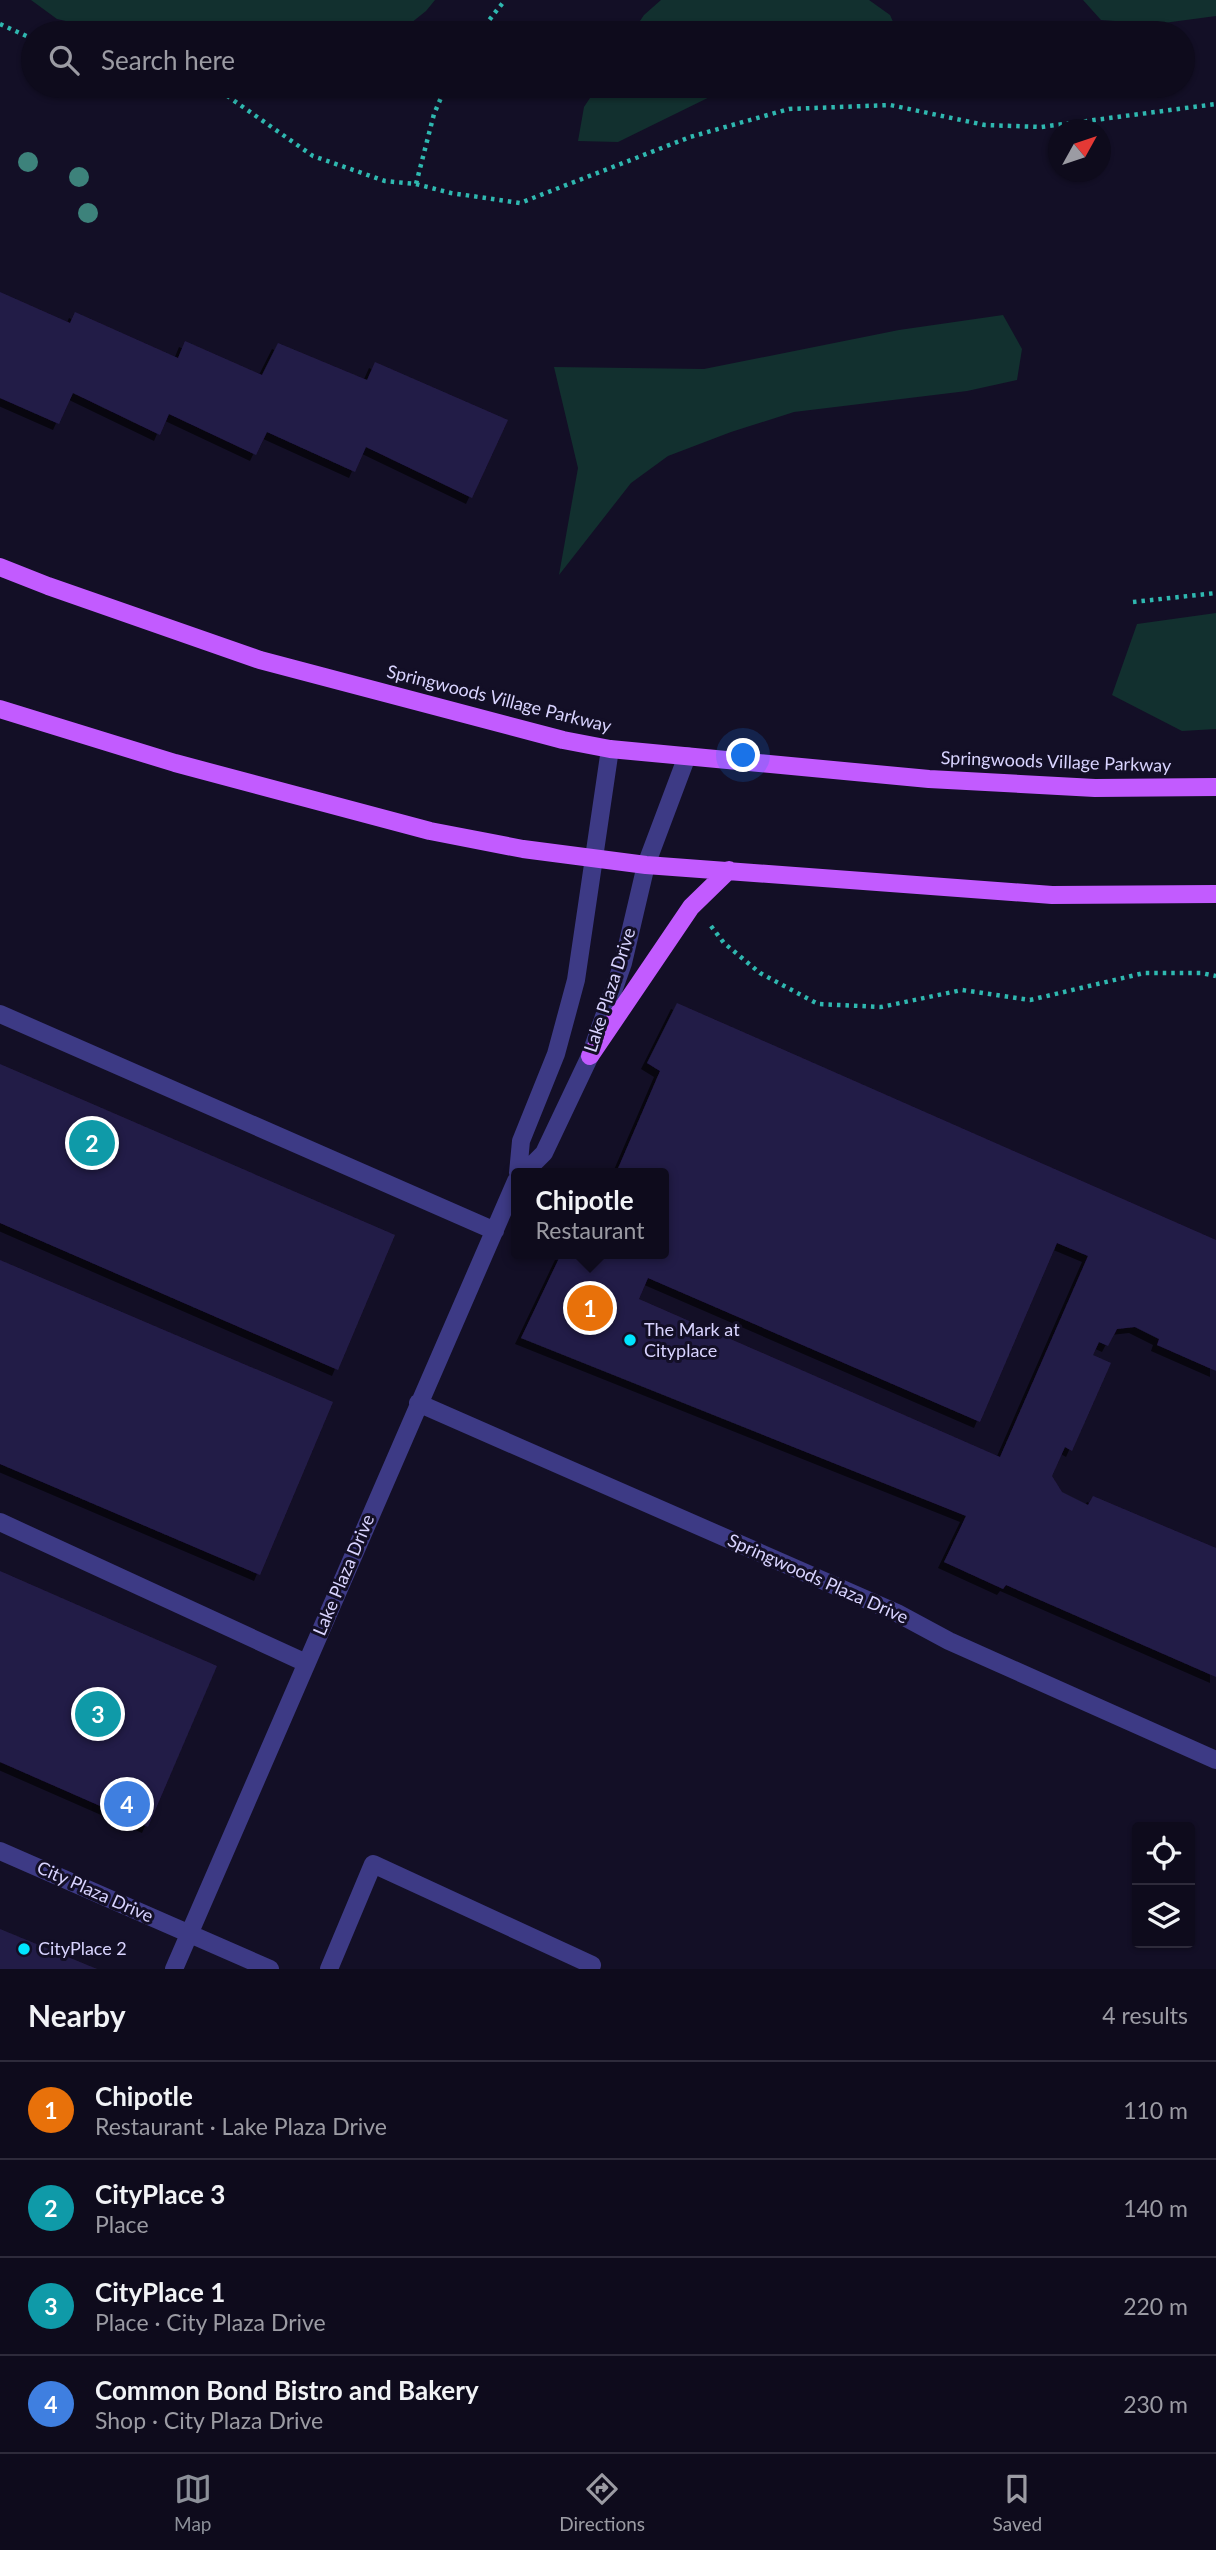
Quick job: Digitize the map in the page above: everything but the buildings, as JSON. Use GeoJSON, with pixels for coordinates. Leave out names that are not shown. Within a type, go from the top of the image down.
{"type":"FeatureCollection","features":[{"type":"Feature","properties":{"kind":"main road","name":"Springwoods Village Parkway"},"geometry":{"type":"LineString","coordinates":[[0,567],[261,660],[564,740],[610,749],[929,779],[1095,788],[1216,787]]}},
{"type":"Feature","properties":{"kind":"main road"},"geometry":{"type":"LineString","coordinates":[[0,709],[175,763],[430,831],[595,860],[1052,895],[1216,894]]}},
{"type":"Feature","properties":{"kind":"main road"},"geometry":{"type":"LineString","coordinates":[[590,1056],[691,907],[729,870]]}},
{"type":"Feature","properties":{"kind":"street","name":"Lake Plaza Drive"},"geometry":{"type":"LineString","coordinates":[[518,1168],[521,1141],[556,1054],[576,980],[610,749]]}},
{"type":"Feature","properties":{"kind":"street","name":"Lake Plaza Drive"},"geometry":{"type":"LineString","coordinates":[[529,1168],[544,1153],[590,1056],[623,963],[646,865],[687,757]]}},
{"type":"Feature","properties":{"kind":"street"},"geometry":{"type":"LineString","coordinates":[[0,1014],[495,1231]]}},
{"type":"Feature","properties":{"kind":"street","name":"Lake Plaza Drive"},"geometry":{"type":"LineString","coordinates":[[174,1969],[511,1193]]}},
{"type":"Feature","properties":{"kind":"street","name":"Springwoods Plaza Drive"},"geometry":{"type":"LineString","coordinates":[[418,1403],[897,1613],[949,1642],[1216,1760]]}},
{"type":"Feature","properties":{"kind":"street"},"geometry":{"type":"LineString","coordinates":[[0,1522],[306,1663]]}},
{"type":"Feature","properties":{"kind":"street","name":"City Plaza Drive"},"geometry":{"type":"LineString","coordinates":[[0,1851],[270,1969]]}},
{"type":"Feature","properties":{"kind":"street"},"geometry":{"type":"LineString","coordinates":[[329,1969],[373,1864],[592,1965],[590,1969]]}},
{"type":"Feature","properties":{"kind":"path"},"geometry":{"type":"LineString","coordinates":[[489,21],[505,0]]}},
{"type":"Feature","properties":{"kind":"path"},"geometry":{"type":"LineString","coordinates":[[0,24],[21,34]]}},
{"type":"Feature","properties":{"kind":"path"},"geometry":{"type":"LineString","coordinates":[[230,98],[313,156],[385,181],[520,203],[690,136],[789,109],[890,105],[985,125],[1041,127],[1216,104]]}},
{"type":"Feature","properties":{"kind":"path"},"geometry":{"type":"LineString","coordinates":[[416,184],[434,114],[441,98]]}},
{"type":"Feature","properties":{"kind":"path"},"geometry":{"type":"LineString","coordinates":[[1133,602],[1216,593]]}},
{"type":"Feature","properties":{"kind":"path"},"geometry":{"type":"LineString","coordinates":[[691,907],[724,943],[760,974],[818,1004],[881,1007],[962,990],[1030,1000],[1144,973],[1201,973],[1216,976]]}},
{"type":"Feature","properties":{"kind":"green space"},"geometry":{"type":"Polygon","coordinates":[[[31,0],[435,0],[414,21],[57,19],[31,0]]]}},
{"type":"Feature","properties":{"kind":"green space"},"geometry":{"type":"Polygon","coordinates":[[[661,0],[869,0],[890,15],[893,21],[640,21],[661,0]]]}},
{"type":"Feature","properties":{"kind":"green space"},"geometry":{"type":"Polygon","coordinates":[[[1083,0],[1216,0],[1216,16],[1178,21],[1101,20],[1083,0]]]}},
{"type":"Feature","properties":{"kind":"green space"},"geometry":{"type":"Polygon","coordinates":[[[590,98],[708,98],[618,142],[578,141],[584,107],[590,98]]]}},
{"type":"Feature","properties":{"kind":"green space"},"geometry":{"type":"Polygon","coordinates":[[[1003,315],[1022,349],[1017,380],[967,391],[794,412],[668,456],[631,483],[559,575],[578,468],[554,367],[704,369],[899,330],[1003,315]]]}},
{"type":"Feature","properties":{"kind":"green space"},"geometry":{"type":"Polygon","coordinates":[[[1216,613],[1216,729],[1182,731],[1112,695],[1137,624],[1216,613]]]}},
{"type":"Feature","properties":{"kind":"place","name":"CityPlace 3"},"geometry":{"type":"Point","coordinates":[92,1143]}},
{"type":"Feature","properties":{"kind":"place","name":"Chipotle"},"geometry":{"type":"Point","coordinates":[590,1308]}},
{"type":"Feature","properties":{"kind":"place","name":"The Mark at Cityplace"},"geometry":{"type":"Point","coordinates":[630,1340]}},
{"type":"Feature","properties":{"kind":"place","name":"CityPlace 1"},"geometry":{"type":"Point","coordinates":[98,1714]}},
{"type":"Feature","properties":{"kind":"place","name":"Common Bond Bistro and Bakery"},"geometry":{"type":"Point","coordinates":[127,1804]}},
{"type":"Feature","properties":{"kind":"place","name":"CityPlace 2"},"geometry":{"type":"Point","coordinates":[24,1949]}}]}
